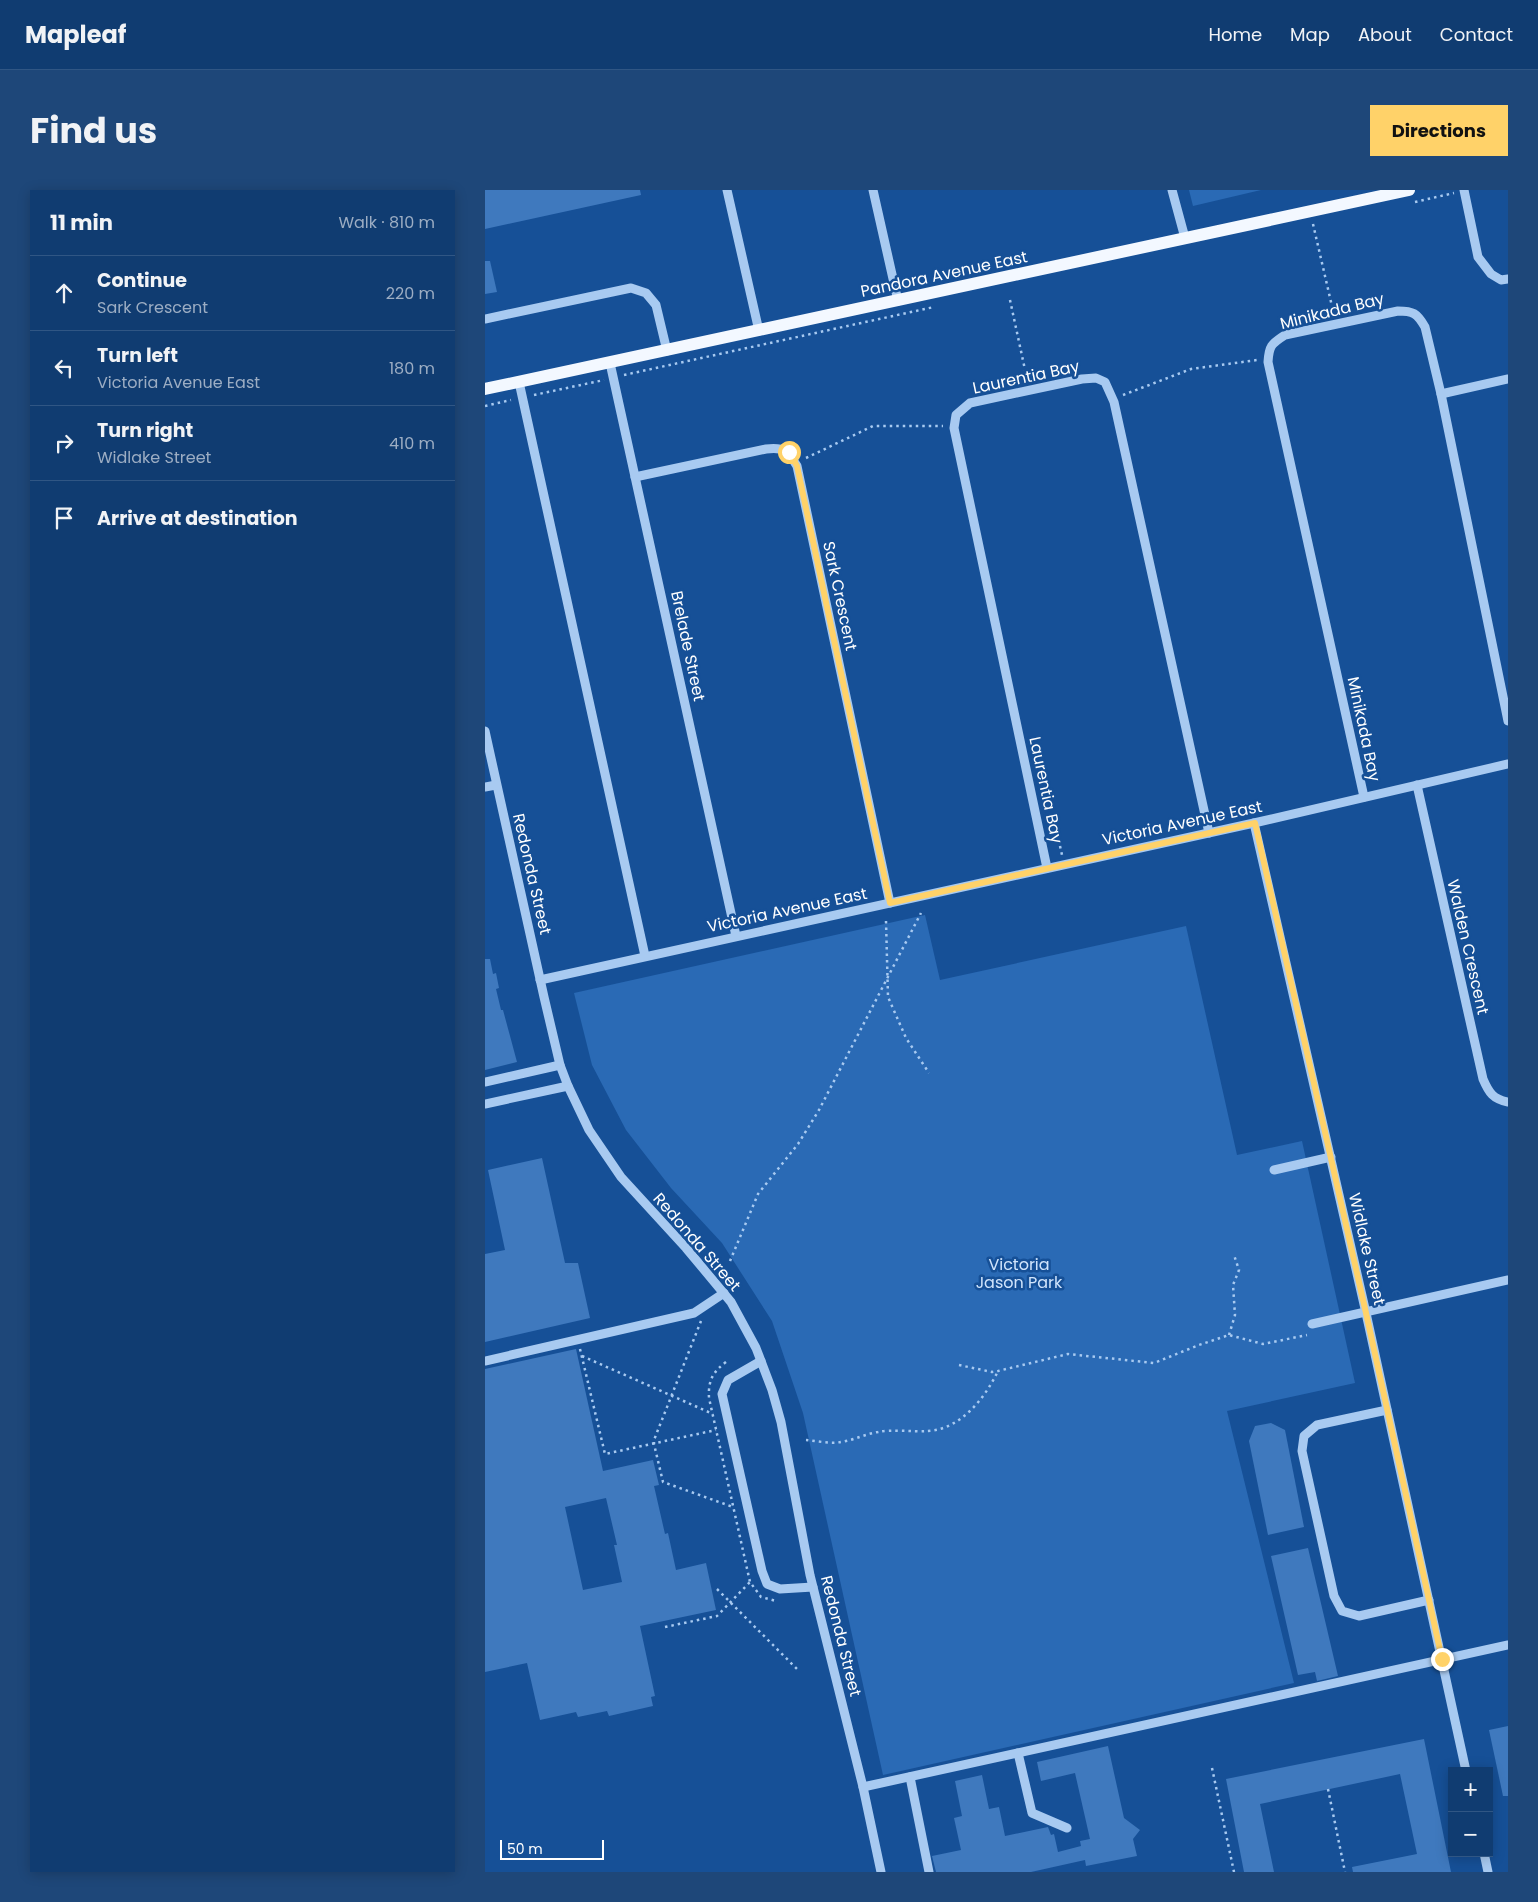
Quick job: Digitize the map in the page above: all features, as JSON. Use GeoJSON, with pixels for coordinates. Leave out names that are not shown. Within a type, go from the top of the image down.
{"type":"FeatureCollection","features":[{"type":"Feature","properties":{"kind":"main road","name":"Pandora Avenue East"},"geometry":{"type":"LineString","coordinates":[[485,389],[1409,190]]}},
{"type":"Feature","properties":{"kind":"street"},"geometry":{"type":"LineString","coordinates":[[727,190],[759,331]]}},
{"type":"Feature","properties":{"kind":"street"},"geometry":{"type":"LineString","coordinates":[[873,190],[898,301]]}},
{"type":"Feature","properties":{"kind":"street"},"geometry":{"type":"LineString","coordinates":[[1172,190],[1185,238]]}},
{"type":"Feature","properties":{"kind":"street"},"geometry":{"type":"LineString","coordinates":[[1464,190],[1479,257],[1491,274],[1501,280],[1508,279]]}},
{"type":"Feature","properties":{"kind":"street"},"geometry":{"type":"LineString","coordinates":[[485,319],[631,288],[646,293],[655,305],[667,351]]}},
{"type":"Feature","properties":{"kind":"street","name":"Minikada Bay"},"geometry":{"type":"LineString","coordinates":[[1364,797],[1268,362],[1269,350],[1273,343],[1285,335],[1398,311],[1411,311],[1420,319],[1425,327],[1441,394],[1508,721]]}},
{"type":"Feature","properties":{"kind":"street","name":"Brelade Street"},"geometry":{"type":"LineString","coordinates":[[610,363],[736,936]]}},
{"type":"Feature","properties":{"kind":"street","name":"Laurentia Bay"},"geometry":{"type":"LineString","coordinates":[[1047,868],[954,428],[956,415],[971,403],[1029,390],[1081,379],[1096,378],[1105,382],[1113,398],[1209,832]]}},
{"type":"Feature","properties":{"kind":"street"},"geometry":{"type":"LineString","coordinates":[[1441,394],[1508,379]]}},
{"type":"Feature","properties":{"kind":"street"},"geometry":{"type":"LineString","coordinates":[[519,382],[645,956]]}},
{"type":"Feature","properties":{"kind":"street"},"geometry":{"type":"LineString","coordinates":[[635,477],[766,449],[780,448],[789,452],[797,466]]}},
{"type":"Feature","properties":{"kind":"street","name":"Sark Crescent"},"geometry":{"type":"LineString","coordinates":[[797,466],[890,903]]}},
{"type":"Feature","properties":{"kind":"street","name":"Redonda Street"},"geometry":{"type":"LineString","coordinates":[[485,732],[541,980],[561,1065],[568,1086],[589,1130],[621,1177],[724,1293],[744,1326],[773,1390],[813,1587],[863,1788],[881,1872]]}},
{"type":"Feature","properties":{"kind":"street","name":"Victoria Avenue East"},"geometry":{"type":"LineString","coordinates":[[541,980],[1255,823],[1508,764]]}},
{"type":"Feature","properties":{"kind":"street"},"geometry":{"type":"LineString","coordinates":[[485,787],[496,785]]}},
{"type":"Feature","properties":{"kind":"street","name":"Walden Crescent"},"geometry":{"type":"LineString","coordinates":[[1417,785],[1483,1079],[1489,1092],[1497,1100],[1508,1102]]}},
{"type":"Feature","properties":{"kind":"street","name":"Widlake Street"},"geometry":{"type":"LineString","coordinates":[[1255,823],[1366,1313],[1465,1767]]}},
{"type":"Feature","properties":{"kind":"street"},"geometry":{"type":"LineString","coordinates":[[485,1082],[561,1065]]}},
{"type":"Feature","properties":{"kind":"street"},"geometry":{"type":"LineString","coordinates":[[485,1104],[568,1086]]}},
{"type":"Feature","properties":{"kind":"street"},"geometry":{"type":"LineString","coordinates":[[1274,1170],[1331,1157]]}},
{"type":"Feature","properties":{"kind":"street"},"geometry":{"type":"LineString","coordinates":[[1312,1324],[1508,1280]]}},
{"type":"Feature","properties":{"kind":"street"},"geometry":{"type":"LineString","coordinates":[[485,1361],[693,1313],[724,1293]]}},
{"type":"Feature","properties":{"kind":"street"},"geometry":{"type":"LineString","coordinates":[[761,1361],[727,1380],[722,1394],[762,1571],[767,1584],[780,1589],[813,1587]]}},
{"type":"Feature","properties":{"kind":"street"},"geometry":{"type":"LineString","coordinates":[[1387,1410],[1317,1425],[1304,1436],[1303,1451],[1334,1596],[1342,1611],[1359,1616],[1429,1600]]}},
{"type":"Feature","properties":{"kind":"street"},"geometry":{"type":"LineString","coordinates":[[863,1788],[1508,1645]]}},
{"type":"Feature","properties":{"kind":"street"},"geometry":{"type":"LineString","coordinates":[[1019,1753],[1032,1812],[1067,1828]]}},
{"type":"Feature","properties":{"kind":"street"},"geometry":{"type":"LineString","coordinates":[[910,1777],[929,1872]]}},
{"type":"Feature","properties":{"kind":"street"},"geometry":{"type":"LineString","coordinates":[[1484,1857],[1487,1872]]}},
{"type":"Feature","properties":{"kind":"path"},"geometry":{"type":"LineString","coordinates":[[1313,224],[1336,324]]}},
{"type":"Feature","properties":{"kind":"path"},"geometry":{"type":"LineString","coordinates":[[1010,300],[1029,390]]}},
{"type":"Feature","properties":{"kind":"path"},"geometry":{"type":"LineString","coordinates":[[1113,398],[1191,369],[1255,360],[1268,362]]}},
{"type":"Feature","properties":{"kind":"path"},"geometry":{"type":"LineString","coordinates":[[797,466],[805,459],[873,426],[942,426],[954,428]]}},
{"type":"Feature","properties":{"kind":"path"},"geometry":{"type":"LineString","coordinates":[[729,1261],[758,1194],[798,1144],[819,1110],[921,913]]}},
{"type":"Feature","properties":{"kind":"path"},"geometry":{"type":"LineString","coordinates":[[887,921],[888,997],[906,1038],[929,1073]]}},
{"type":"Feature","properties":{"kind":"path"},"geometry":{"type":"LineString","coordinates":[[1229,1336],[1235,1315],[1233,1285],[1239,1270],[1234,1255]]}},
{"type":"Feature","properties":{"kind":"path"},"geometry":{"type":"LineString","coordinates":[[703,1318],[671,1396],[654,1444],[663,1482],[733,1507]]}},
{"type":"Feature","properties":{"kind":"path"},"geometry":{"type":"LineString","coordinates":[[959,1365],[992,1372],[1068,1354],[1154,1363],[1199,1344],[1229,1336],[1263,1344],[1308,1335]]}},
{"type":"Feature","properties":{"kind":"path"},"geometry":{"type":"LineString","coordinates":[[577,1340],[605,1454],[730,1427]]}},
{"type":"Feature","properties":{"kind":"path"},"geometry":{"type":"LineString","coordinates":[[582,1356],[713,1414]]}},
{"type":"Feature","properties":{"kind":"path"},"geometry":{"type":"LineString","coordinates":[[806,1440],[839,1443],[879,1432],[932,1431],[953,1423],[971,1411],[991,1386],[998,1371]]}},
{"type":"Feature","properties":{"kind":"path"},"geometry":{"type":"LineString","coordinates":[[665,1627],[717,1616],[750,1582]]}},
{"type":"Feature","properties":{"kind":"path"},"geometry":{"type":"LineString","coordinates":[[717,1589],[798,1670]]}},
{"type":"Feature","properties":{"kind":"path"},"geometry":{"type":"LineString","coordinates":[[1212,1768],[1234,1872]]}},
{"type":"Feature","properties":{"kind":"path"},"geometry":{"type":"LineString","coordinates":[[1328,1789],[1345,1872]]}},
{"type":"Feature","properties":{"kind":"green space"},"geometry":{"type":"Polygon","coordinates":[[[1189,190],[1261,190],[1193,206],[1189,190]]]}},
{"type":"Feature","properties":{"kind":"green space","name":"Victoria Jason Park"},"geometry":{"type":"Polygon","coordinates":[[[925,915],[940,980],[1186,926],[1237,1155],[1302,1141],[1355,1383],[1227,1411],[1294,1683],[883,1775],[803,1413],[772,1321],[722,1243],[671,1188],[626,1130],[592,1065],[574,993],[925,915]]]}},
{"type":"Feature","properties":{"kind":"building"},"geometry":{"type":"Polygon","coordinates":[[[485,190],[640,190],[641,195],[485,229],[485,190]]]}},
{"type":"Feature","properties":{"kind":"building"},"geometry":{"type":"Polygon","coordinates":[[[485,261],[490,261],[497,292],[485,294],[485,261]]]}},
{"type":"Feature","properties":{"kind":"building"},"geometry":{"type":"Polygon","coordinates":[[[485,959],[490,959],[493,974],[496,973],[499,988],[496,989],[517,1062],[485,1070],[485,959]]]}},
{"type":"Feature","properties":{"kind":"building"},"geometry":{"type":"Polygon","coordinates":[[[542,1158],[565,1263],[578,1263],[590,1318],[485,1342],[485,1254],[505,1250],[488,1170],[542,1158]]]}},
{"type":"Feature","properties":{"kind":"building"},"geometry":{"type":"Polygon","coordinates":[[[576,1349],[603,1471],[653,1460],[659,1485],[654,1486],[665,1534],[668,1533],[676,1570],[706,1563],[716,1610],[640,1626],[655,1696],[651,1697],[653,1706],[609,1716],[607,1711],[578,1717],[576,1712],[540,1720],[527,1663],[485,1672],[485,1369],[576,1349]],[[606,1498],[565,1507],[583,1590],[622,1582],[614,1545],[617,1545],[606,1498]]]}},
{"type":"Feature","properties":{"kind":"building"},"geometry":{"type":"Polygon","coordinates":[[[1271,1423],[1285,1430],[1304,1527],[1268,1535],[1249,1441],[1255,1426],[1271,1423]]]}},
{"type":"Feature","properties":{"kind":"building"},"geometry":{"type":"Polygon","coordinates":[[[1308,1548],[1338,1676],[1317,1681],[1315,1672],[1298,1675],[1271,1556],[1308,1548]]]}},
{"type":"Feature","properties":{"kind":"building"},"geometry":{"type":"Polygon","coordinates":[[[1508,1726],[1508,1796],[1503,1796],[1489,1730],[1508,1726]]]}},
{"type":"Feature","properties":{"kind":"building"},"geometry":{"type":"Polygon","coordinates":[[[1424,1739],[1451,1872],[1353,1872],[1352,1867],[1417,1854],[1400,1774],[1260,1804],[1274,1872],[1244,1872],[1226,1779],[1424,1739]]]}},
{"type":"Feature","properties":{"kind":"building"},"geometry":{"type":"Polygon","coordinates":[[[1108,1746],[1124,1818],[1140,1830],[1133,1839],[1137,1856],[1086,1866],[1085,1860],[1031,1872],[936,1872],[932,1856],[961,1850],[954,1818],[962,1816],[955,1781],[982,1775],[989,1809],[999,1807],[1005,1836],[1048,1827],[1051,1835],[1054,1834],[1058,1852],[1081,1846],[1080,1841],[1090,1839],[1075,1773],[1041,1781],[1037,1762],[1108,1746]]]}},
{"type":"Feature","properties":{"kind":"route"},"geometry":{"type":"LineString","coordinates":[[789,452],[797,466],[890,903],[1255,823],[1442,1659]]}}]}
